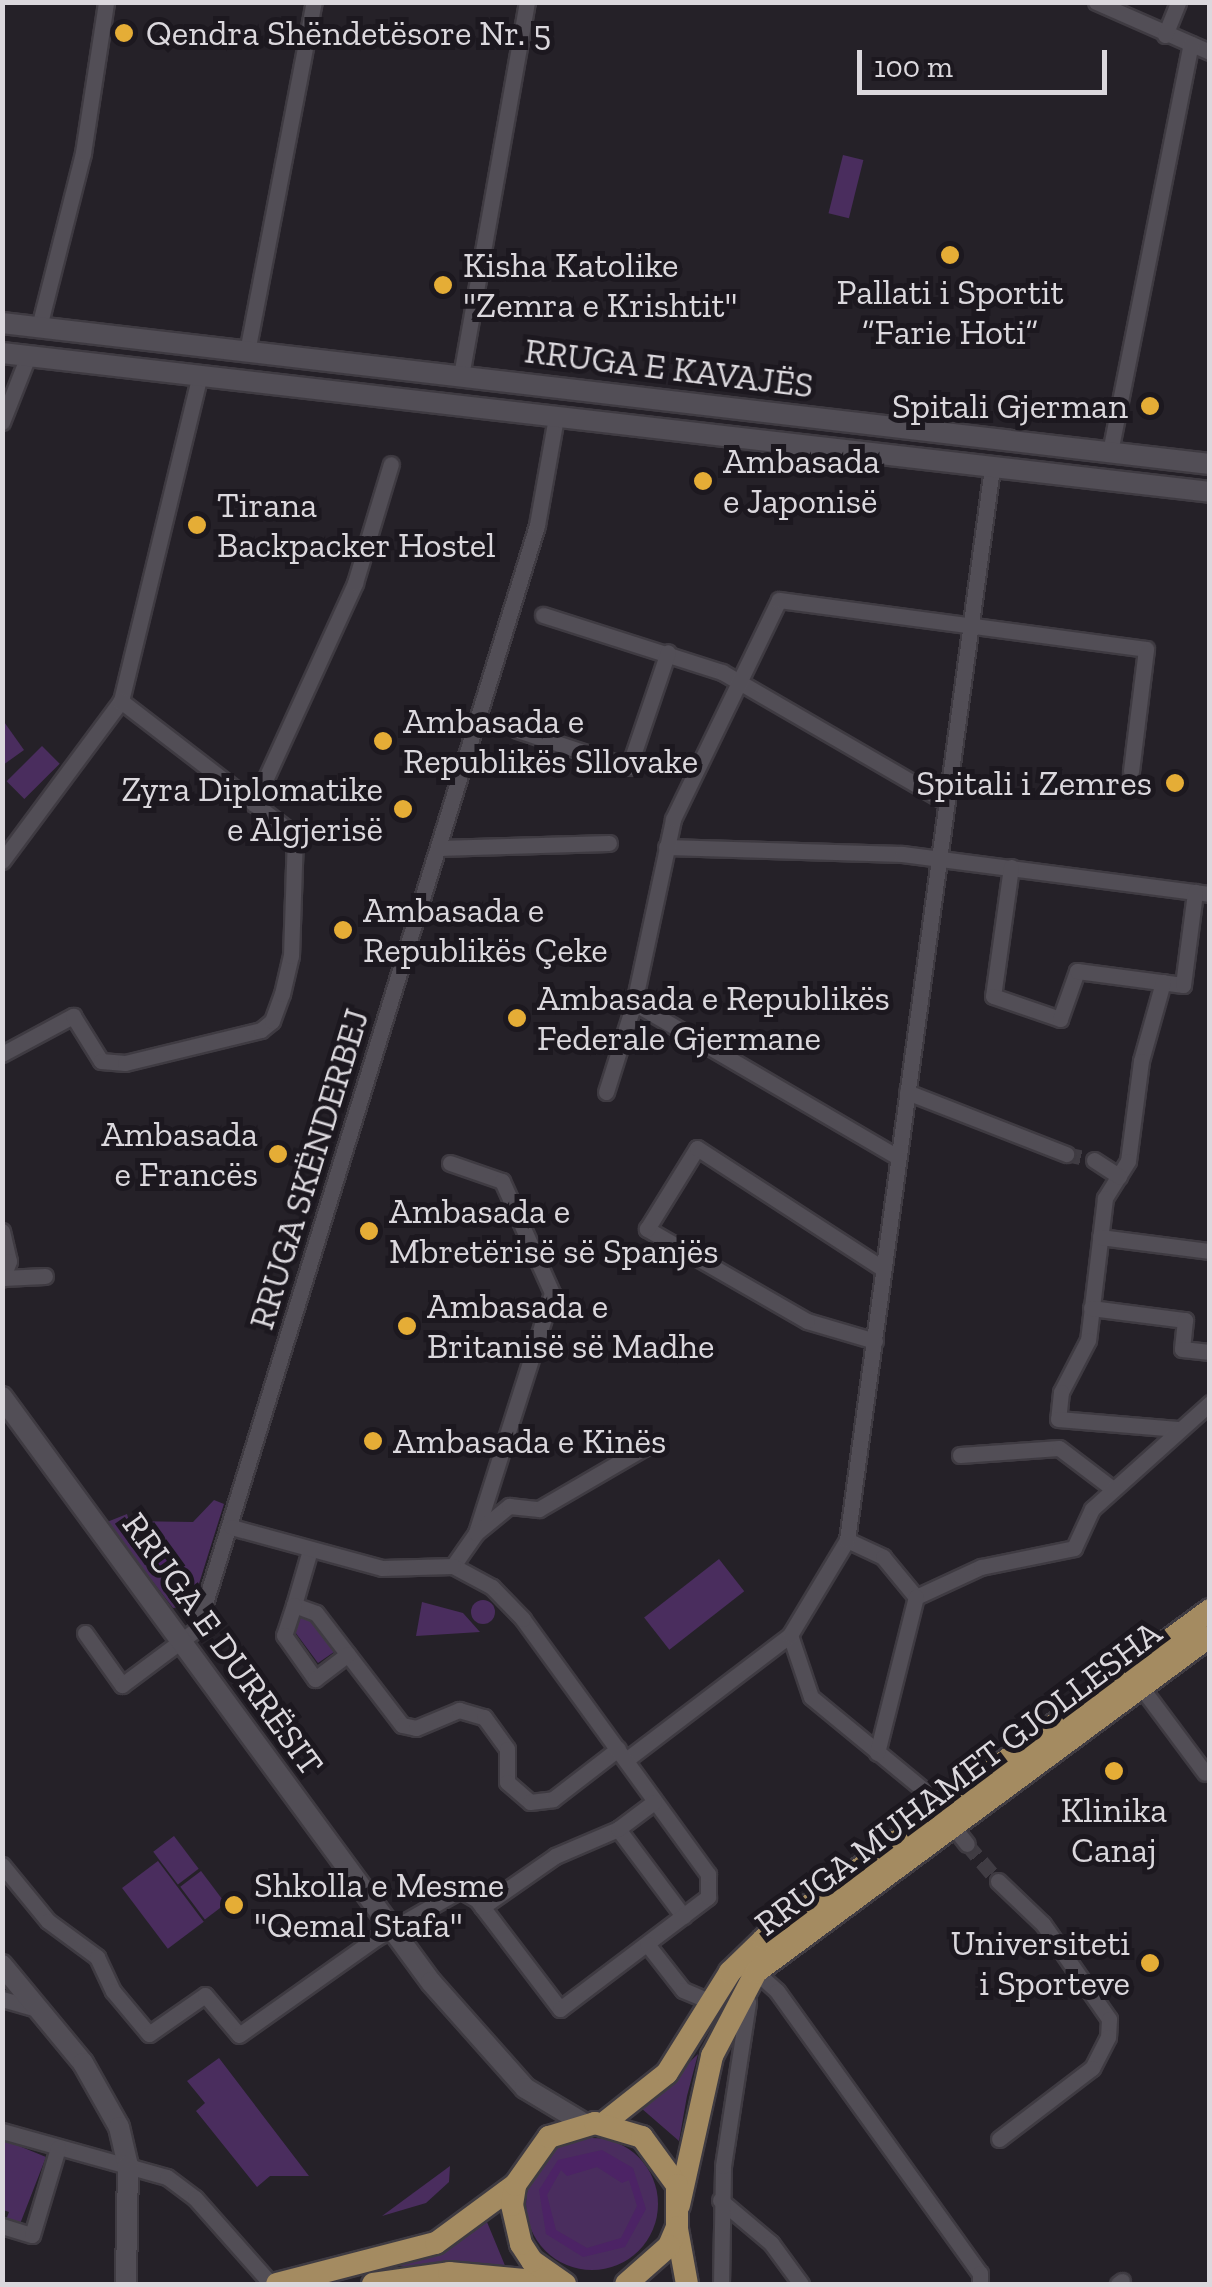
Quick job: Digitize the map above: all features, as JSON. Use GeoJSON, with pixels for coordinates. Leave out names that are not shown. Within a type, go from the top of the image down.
{"type":"FeatureCollection","features":[{"type":"Feature","properties":{"kind":"main road","name":"RRUGA E KAVAJËS"},"geometry":{"type":"LineString","coordinates":[[2,323],[1210,464]]}},
{"type":"Feature","properties":{"kind":"main road","name":"RRUGA E KAVAJËS"},"geometry":{"type":"LineString","coordinates":[[2,353],[1210,492]]}},
{"type":"Feature","properties":{"kind":"main road"},"geometry":{"type":"LineString","coordinates":[[753,440],[763,425],[756,412]]}},
{"type":"Feature","properties":{"kind":"main road"},"geometry":{"type":"LineString","coordinates":[[796,445],[791,428],[800,416]]}},
{"type":"Feature","properties":{"kind":"main road","name":"RRUGA E DURRËSIT"},"geometry":{"type":"LineString","coordinates":[[2,1397],[392,1928],[506,2070],[535,2096],[595,2124]]}},
{"type":"Feature","properties":{"kind":"main road","name":"RRUGA MUHAMET GJOLLESHA"},"geometry":{"type":"LineString","coordinates":[[678,2216],[712,2056],[756,1972],[1210,1610]]}},
{"type":"Feature","properties":{"kind":"main road","name":"RRUGA MUHAMET GJOLLESHA"},"geometry":{"type":"LineString","coordinates":[[274,2284],[436,2244],[514,2185],[534,2150],[595,2124],[667,2073],[709,2001],[764,1939],[1141,1687],[1210,1636]]}},
{"type":"Feature","properties":{"kind":"main road"},"geometry":{"type":"LineString","coordinates":[[2,1966],[106,2097],[128,2165],[126,2284]]}},
{"type":"Feature","properties":{"kind":"main road"},"geometry":{"type":"LineString","coordinates":[[595,2124],[657,2150],[678,2216],[688,2284]]}},
{"type":"Feature","properties":{"kind":"main road"},"geometry":{"type":"LineString","coordinates":[[514,2185],[512,2205],[521,2244],[532,2261],[565,2284]]}},
{"type":"Feature","properties":{"kind":"main road"},"geometry":{"type":"LineString","coordinates":[[626,2284],[658,2262],[678,2216]]}},
{"type":"Feature","properties":{"kind":"main road"},"geometry":{"type":"LineString","coordinates":[[373,2284],[449,2273],[565,2284]]}},
{"type":"Feature","properties":{"kind":"street"},"geometry":{"type":"LineString","coordinates":[[39,327],[84,153],[106,2]]}},
{"type":"Feature","properties":{"kind":"street"},"geometry":{"type":"LineString","coordinates":[[248,352],[314,2]]}},
{"type":"Feature","properties":{"kind":"street"},"geometry":{"type":"LineString","coordinates":[[461,376],[527,2]]}},
{"type":"Feature","properties":{"kind":"street"},"geometry":{"type":"LineString","coordinates":[[1096,2],[1210,52]]}},
{"type":"Feature","properties":{"kind":"street"},"geometry":{"type":"LineString","coordinates":[[1164,35],[1178,2]]}},
{"type":"Feature","properties":{"kind":"street"},"geometry":{"type":"LineString","coordinates":[[1110,452],[1191,44]]}},
{"type":"Feature","properties":{"kind":"street"},"geometry":{"type":"LineString","coordinates":[[2,422],[28,356]]}},
{"type":"Feature","properties":{"kind":"street"},"geometry":{"type":"LineString","coordinates":[[2,862],[121,701],[200,375]]}},
{"type":"Feature","properties":{"kind":"street","name":"RRUGA SKËNDERBEJ"},"geometry":{"type":"LineString","coordinates":[[183,1643],[196,1629],[231,1527],[541,512],[556,417]]}},
{"type":"Feature","properties":{"kind":"street"},"geometry":{"type":"LineString","coordinates":[[254,804],[354,583],[391,464]]}},
{"type":"Feature","properties":{"kind":"street"},"geometry":{"type":"LineString","coordinates":[[294,1605],[316,1612],[402,1725],[416,1728],[459,1710],[484,1717],[507,1749],[507,1782],[530,1802],[553,1798],[622,1755],[790,1634],[847,1540],[992,467]]}},
{"type":"Feature","properties":{"kind":"street"},"geometry":{"type":"LineString","coordinates":[[606,1092],[634,1003],[666,847],[737,680],[779,600],[1146,649],[1131,771]]}},
{"type":"Feature","properties":{"kind":"street"},"geometry":{"type":"LineString","coordinates":[[543,615],[668,652],[737,680],[946,802]]}},
{"type":"Feature","properties":{"kind":"street"},"geometry":{"type":"LineString","coordinates":[[517,730],[629,768],[668,652]]}},
{"type":"Feature","properties":{"kind":"street"},"geometry":{"type":"LineString","coordinates":[[2,1054],[73,1016],[92,1052],[110,1064],[267,1027],[291,956],[295,836],[121,701]]}},
{"type":"Feature","properties":{"kind":"street"},"geometry":{"type":"LineString","coordinates":[[438,848],[609,844]]}},
{"type":"Feature","properties":{"kind":"street"},"geometry":{"type":"LineString","coordinates":[[666,847],[938,858],[1202,893],[1182,985],[1077,971],[1060,1019],[993,996],[1011,868]]}},
{"type":"Feature","properties":{"kind":"street"},"geometry":{"type":"LineString","coordinates":[[1163,982],[1141,1062],[1128,1161],[1105,1198],[1088,1340],[1062,1392],[1058,1419],[1178,1429]]}},
{"type":"Feature","properties":{"kind":"street"},"geometry":{"type":"LineString","coordinates":[[634,1003],[898,1157]]}},
{"type":"Feature","properties":{"kind":"street"},"geometry":{"type":"LineString","coordinates":[[907,1092],[1066,1154]]}},
{"type":"Feature","properties":{"kind":"street"},"geometry":{"type":"LineString","coordinates":[[874,1341],[807,1321],[647,1229],[698,1148],[883,1270]]}},
{"type":"Feature","properties":{"kind":"street"},"geometry":{"type":"LineString","coordinates":[[1094,1160],[1119,1176]]}},
{"type":"Feature","properties":{"kind":"street"},"geometry":{"type":"LineString","coordinates":[[450,1163],[502,1181],[552,1282],[550,1308],[476,1533]]}},
{"type":"Feature","properties":{"kind":"street"},"geometry":{"type":"LineString","coordinates":[[2,1231],[9,1262],[3,1278],[45,1276]]}},
{"type":"Feature","properties":{"kind":"street"},"geometry":{"type":"LineString","coordinates":[[1100,1236],[1210,1251]]}},
{"type":"Feature","properties":{"kind":"street"},"geometry":{"type":"LineString","coordinates":[[1092,1308],[1185,1320],[1182,1349],[1210,1352]]}},
{"type":"Feature","properties":{"kind":"street"},"geometry":{"type":"LineString","coordinates":[[916,1597],[982,1568],[1074,1548],[1092,1509],[1210,1403]]}},
{"type":"Feature","properties":{"kind":"street"},"geometry":{"type":"LineString","coordinates":[[453,1566],[476,1533],[509,1506],[539,1509],[654,1442]]}},
{"type":"Feature","properties":{"kind":"street"},"geometry":{"type":"LineString","coordinates":[[960,1455],[1059,1448],[1112,1489]]}},
{"type":"Feature","properties":{"kind":"street"},"geometry":{"type":"LineString","coordinates":[[2,1865],[48,1921],[97,1957],[144,2030],[155,2032],[206,1996],[238,2035],[451,1891],[470,1894],[560,2009],[708,1898],[712,1884],[523,1619],[492,1587],[453,1566],[403,1570],[310,1550],[231,1527]]}},
{"type":"Feature","properties":{"kind":"street"},"geometry":{"type":"LineString","coordinates":[[847,1540],[884,1557],[916,1597]]}},
{"type":"Feature","properties":{"kind":"street"},"geometry":{"type":"LineString","coordinates":[[310,1550],[284,1635],[315,1679],[348,1654]]}},
{"type":"Feature","properties":{"kind":"street"},"geometry":{"type":"LineString","coordinates":[[877,1753],[916,1597]]}},
{"type":"Feature","properties":{"kind":"street"},"geometry":{"type":"LineString","coordinates":[[85,1634],[122,1685],[183,1643]]}},
{"type":"Feature","properties":{"kind":"street"},"geometry":{"type":"LineString","coordinates":[[790,1634],[812,1697],[948,1816],[967,1844]]}},
{"type":"Feature","properties":{"kind":"street"},"geometry":{"type":"LineString","coordinates":[[1141,1687],[1205,1773]]}},
{"type":"Feature","properties":{"kind":"street"},"geometry":{"type":"LineString","coordinates":[[482,1907],[579,1846],[618,1829],[654,1802]]}},
{"type":"Feature","properties":{"kind":"street"},"geometry":{"type":"LineString","coordinates":[[618,1829],[683,1916]]}},
{"type":"Feature","properties":{"kind":"street"},"geometry":{"type":"LineString","coordinates":[[998,1880],[1042,1924],[1109,2019],[1108,2037],[1092,2068],[1000,2139]]}},
{"type":"Feature","properties":{"kind":"street"},"geometry":{"type":"LineString","coordinates":[[647,1944],[682,1990],[709,2001]]}},
{"type":"Feature","properties":{"kind":"street"},"geometry":{"type":"LineString","coordinates":[[721,2284],[720,2200],[740,2039],[756,1972],[777,1991],[980,2273],[980,2284]]}},
{"type":"Feature","properties":{"kind":"street"},"geometry":{"type":"LineString","coordinates":[[2,1999],[40,2010]]}},
{"type":"Feature","properties":{"kind":"street"},"geometry":{"type":"LineString","coordinates":[[2,2131],[128,2165],[182,2186],[274,2284]]}},
{"type":"Feature","properties":{"kind":"street"},"geometry":{"type":"LineString","coordinates":[[2,2226],[32,2234],[58,2148]]}},
{"type":"Feature","properties":{"kind":"street"},"geometry":{"type":"LineString","coordinates":[[720,2200],[771,2242],[801,2284]]}},
{"type":"Feature","properties":{"kind":"shaded area"},"geometry":{"type":"Polygon","coordinates":[[[843,155],[863,160],[849,218],[828,213],[843,155]]]}},
{"type":"Feature","properties":{"kind":"shaded area"},"geometry":{"type":"Polygon","coordinates":[[[2,719],[24,750],[3,765],[2,765],[2,719]]]}},
{"type":"Feature","properties":{"kind":"shaded area"},"geometry":{"type":"Polygon","coordinates":[[[42,746],[60,764],[24,799],[7,781],[42,746]]]}},
{"type":"Feature","properties":{"kind":"shaded area"},"geometry":{"type":"Polygon","coordinates":[[[214,1500],[224,1504],[192,1606],[173,1608],[107,1522],[127,1514],[129,1521],[193,1522],[214,1500]]]}},
{"type":"Feature","properties":{"kind":"shaded area"},"geometry":{"type":"Polygon","coordinates":[[[167,1549],[176,1552],[176,1570],[167,1573],[158,1570],[155,1561],[158,1552],[167,1549]]]}},
{"type":"Feature","properties":{"kind":"shaded area"},"geometry":{"type":"Polygon","coordinates":[[[719,1559],[744,1591],[669,1650],[644,1617],[719,1559]]]}},
{"type":"Feature","properties":{"kind":"shaded area"},"geometry":{"type":"Polygon","coordinates":[[[483,1600],[492,1603],[492,1621],[483,1624],[474,1621],[471,1612],[474,1603],[483,1600]]]}},
{"type":"Feature","properties":{"kind":"shaded area"},"geometry":{"type":"Polygon","coordinates":[[[422,1602],[463,1613],[480,1632],[416,1636],[422,1602]]]}},
{"type":"Feature","properties":{"kind":"shaded area"},"geometry":{"type":"Polygon","coordinates":[[[301,1616],[312,1620],[334,1652],[318,1663],[295,1632],[301,1616]]]}},
{"type":"Feature","properties":{"kind":"shaded area"},"geometry":{"type":"Polygon","coordinates":[[[174,1836],[199,1869],[178,1884],[153,1852],[174,1836]]]}},
{"type":"Feature","properties":{"kind":"shaded area"},"geometry":{"type":"Polygon","coordinates":[[[158,1861],[204,1922],[168,1949],[122,1888],[158,1861]]]}},
{"type":"Feature","properties":{"kind":"shaded area"},"geometry":{"type":"Polygon","coordinates":[[[201,1871],[226,1904],[205,1919],[180,1887],[201,1871]]]}},
{"type":"Feature","properties":{"kind":"shaded area"},"geometry":{"type":"Polygon","coordinates":[[[698,2054],[687,2096],[679,2141],[641,2108],[698,2054]]]}},
{"type":"Feature","properties":{"kind":"shaded area"},"geometry":{"type":"Polygon","coordinates":[[[219,2058],[309,2176],[270,2176],[257,2187],[196,2111],[205,2103],[187,2081],[219,2058]]]}},
{"type":"Feature","properties":{"kind":"shaded area"},"geometry":{"type":"Polygon","coordinates":[[[592,2138],[617,2143],[639,2157],[653,2179],[658,2204],[653,2229],[639,2251],[617,2265],[592,2270],[567,2265],[545,2251],[531,2229],[526,2204],[531,2179],[545,2157],[567,2143],[592,2138]]]}},
{"type":"Feature","properties":{"kind":"shaded area"},"geometry":{"type":"Polygon","coordinates":[[[2,2139],[46,2157],[20,2224],[6,2220],[9,2212],[3,2210],[2,2139]]]}},
{"type":"Feature","properties":{"kind":"shaded area"},"geometry":{"type":"Polygon","coordinates":[[[602,2150],[633,2168],[646,2209],[625,2247],[583,2257],[546,2234],[539,2190],[558,2160],[602,2150]],[[597,2167],[567,2176],[561,2170],[547,2195],[556,2230],[587,2248],[621,2238],[637,2206],[629,2180],[622,2183],[597,2167]]]}},
{"type":"Feature","properties":{"kind":"shaded area"},"geometry":{"type":"Polygon","coordinates":[[[450,2166],[449,2182],[426,2203],[382,2216],[450,2166]]]}},
{"type":"Feature","properties":{"kind":"shaded area"},"geometry":{"type":"Polygon","coordinates":[[[487,2222],[506,2268],[398,2266],[450,2249],[487,2222]]]}},
{"type":"Feature","properties":{"kind":"tunnel"},"geometry":{"type":"LineString","coordinates":[[1066,1154],[1094,1160]]}},
{"type":"Feature","properties":{"kind":"tunnel"},"geometry":{"type":"LineString","coordinates":[[967,1844],[998,1881]]}},
{"type":"Feature","properties":{"kind":"place","name":"Qendra Shëndetësore Nr. 5"},"geometry":{"type":"Point","coordinates":[124,33]}},
{"type":"Feature","properties":{"kind":"place","name":"Pallati i Sportit “Farie Hoti”"},"geometry":{"type":"Point","coordinates":[950,255]}},
{"type":"Feature","properties":{"kind":"place","name":"Kisha Katolike \"Zemra e Krishtit\""},"geometry":{"type":"Point","coordinates":[443,285]}},
{"type":"Feature","properties":{"kind":"place","name":"Spitali Gjerman"},"geometry":{"type":"Point","coordinates":[1150,406]}},
{"type":"Feature","properties":{"kind":"place","name":"Ambasada e Japonisë"},"geometry":{"type":"Point","coordinates":[703,481]}},
{"type":"Feature","properties":{"kind":"place","name":"Tirana Backpacker Hostel"},"geometry":{"type":"Point","coordinates":[197,525]}},
{"type":"Feature","properties":{"kind":"place","name":"Ambasada e Republikës Sllovake"},"geometry":{"type":"Point","coordinates":[383,741]}},
{"type":"Feature","properties":{"kind":"place","name":"Spitali i Zemres"},"geometry":{"type":"Point","coordinates":[1175,783]}},
{"type":"Feature","properties":{"kind":"place","name":"Zyra Diplomatike e Algjerisë"},"geometry":{"type":"Point","coordinates":[403,809]}},
{"type":"Feature","properties":{"kind":"place","name":"Ambasada e Republikës Çeke"},"geometry":{"type":"Point","coordinates":[343,930]}},
{"type":"Feature","properties":{"kind":"place","name":"Ambasada e Republikës Federale Gjermane"},"geometry":{"type":"Point","coordinates":[517,1018]}},
{"type":"Feature","properties":{"kind":"place","name":"Ambasada e Francës"},"geometry":{"type":"Point","coordinates":[278,1154]}},
{"type":"Feature","properties":{"kind":"place","name":"Ambasada e Mbretërisë së Spanjës"},"geometry":{"type":"Point","coordinates":[369,1231]}},
{"type":"Feature","properties":{"kind":"place","name":"Ambasada e Britanisë së Madhe"},"geometry":{"type":"Point","coordinates":[407,1326]}},
{"type":"Feature","properties":{"kind":"place","name":"Ambasada e Kinës"},"geometry":{"type":"Point","coordinates":[373,1441]}},
{"type":"Feature","properties":{"kind":"place","name":"Klinika Canaj"},"geometry":{"type":"Point","coordinates":[1114,1771]}},
{"type":"Feature","properties":{"kind":"place","name":"Shkolla e Mesme \"Qemal Stafa\""},"geometry":{"type":"Point","coordinates":[234,1905]}},
{"type":"Feature","properties":{"kind":"place","name":"Universiteti i Sporteve"},"geometry":{"type":"Point","coordinates":[1150,1963]}}]}
